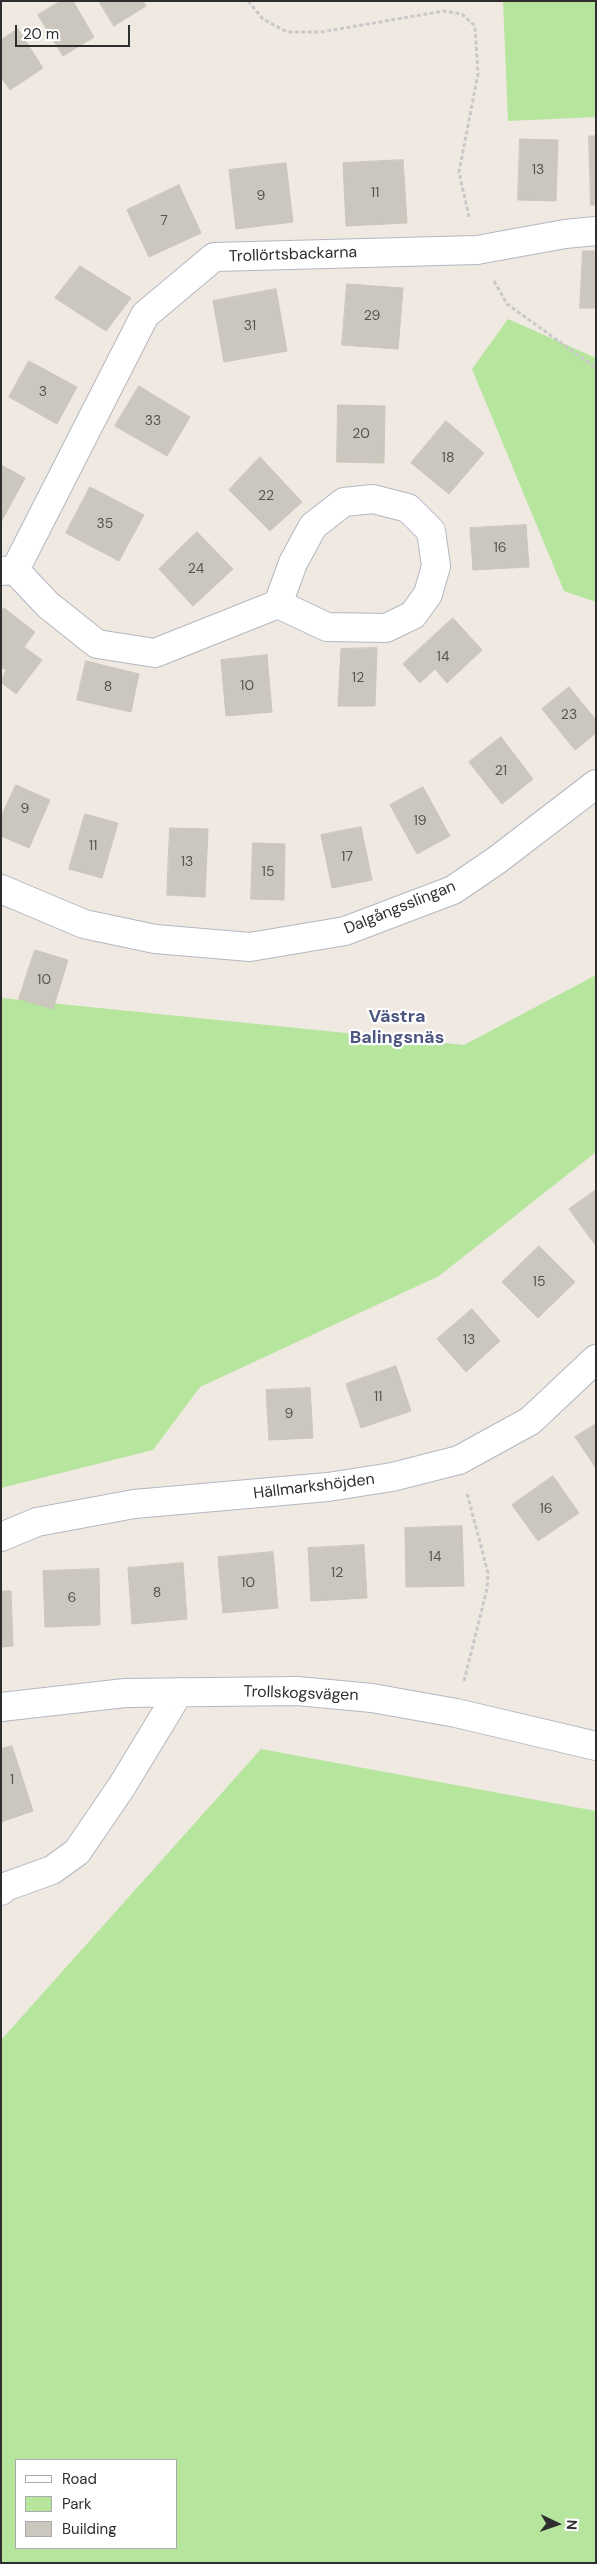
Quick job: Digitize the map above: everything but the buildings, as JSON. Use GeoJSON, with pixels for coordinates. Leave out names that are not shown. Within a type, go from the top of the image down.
{"type":"FeatureCollection","features":[{"type":"Feature","properties":{"kind":"street","name":"Trollörtsbackarna"},"geometry":{"type":"LineString","coordinates":[[278,604],[155,653],[97,644],[8,570],[145,315],[214,258],[477,250],[565,234],[596,231]]}},
{"type":"Feature","properties":{"kind":"street"},"geometry":{"type":"LineString","coordinates":[[373,499],[408,508],[431,531],[436,566],[428,594],[413,616],[386,628],[328,628],[278,604],[293,563],[313,526],[344,502],[373,499]]}},
{"type":"Feature","properties":{"kind":"street","name":"Dalgångsslingan"},"geometry":{"type":"LineString","coordinates":[[1,888],[84,924],[156,939],[250,947],[345,931],[453,890],[497,860],[596,784]]}},
{"type":"Feature","properties":{"kind":"street","name":"Hällmarkshöjden"},"geometry":{"type":"LineString","coordinates":[[1,1537],[37,1522],[134,1504],[328,1487],[392,1477],[459,1460],[530,1421],[596,1359]]}},
{"type":"Feature","properties":{"kind":"street","name":"Trollskogsvägen"},"geometry":{"type":"LineString","coordinates":[[1,1707],[125,1693],[297,1691],[372,1698],[456,1713],[596,1746]]}},
{"type":"Feature","properties":{"kind":"street"},"geometry":{"type":"LineString","coordinates":[[1,1891],[5,1887],[52,1870],[77,1852],[122,1786],[179,1692]]}},
{"type":"Feature","properties":{"kind":"path"},"geometry":{"type":"LineString","coordinates":[[248,1],[264,19],[287,32],[321,32],[444,11],[462,14],[475,26],[478,74],[459,172],[477,250],[506,304],[596,368]]}},
{"type":"Feature","properties":{"kind":"path"},"geometry":{"type":"LineString","coordinates":[[456,1713],[487,1589],[488,1573],[459,1460]]}},
{"type":"Feature","properties":{"kind":"green space"},"geometry":{"type":"Polygon","coordinates":[[[503,1],[596,1],[596,117],[508,121],[503,1]]]}},
{"type":"Feature","properties":{"kind":"green space"},"geometry":{"type":"Polygon","coordinates":[[[508,319],[596,358],[596,602],[564,591],[472,369],[508,319]]]}},
{"type":"Feature","properties":{"kind":"green space"},"geometry":{"type":"Polygon","coordinates":[[[596,975],[596,1152],[439,1276],[200,1387],[153,1450],[1,1488],[1,998],[464,1045],[596,975]]]}},
{"type":"Feature","properties":{"kind":"green space"},"geometry":{"type":"Polygon","coordinates":[[[261,1749],[596,1811],[596,2563],[1,2563],[1,2040],[261,1749]]]}},
{"type":"Feature","properties":{"kind":"district","name":"Västra Balingsnäs"},"geometry":{"type":"Point","coordinates":[397,1027]}}]}
